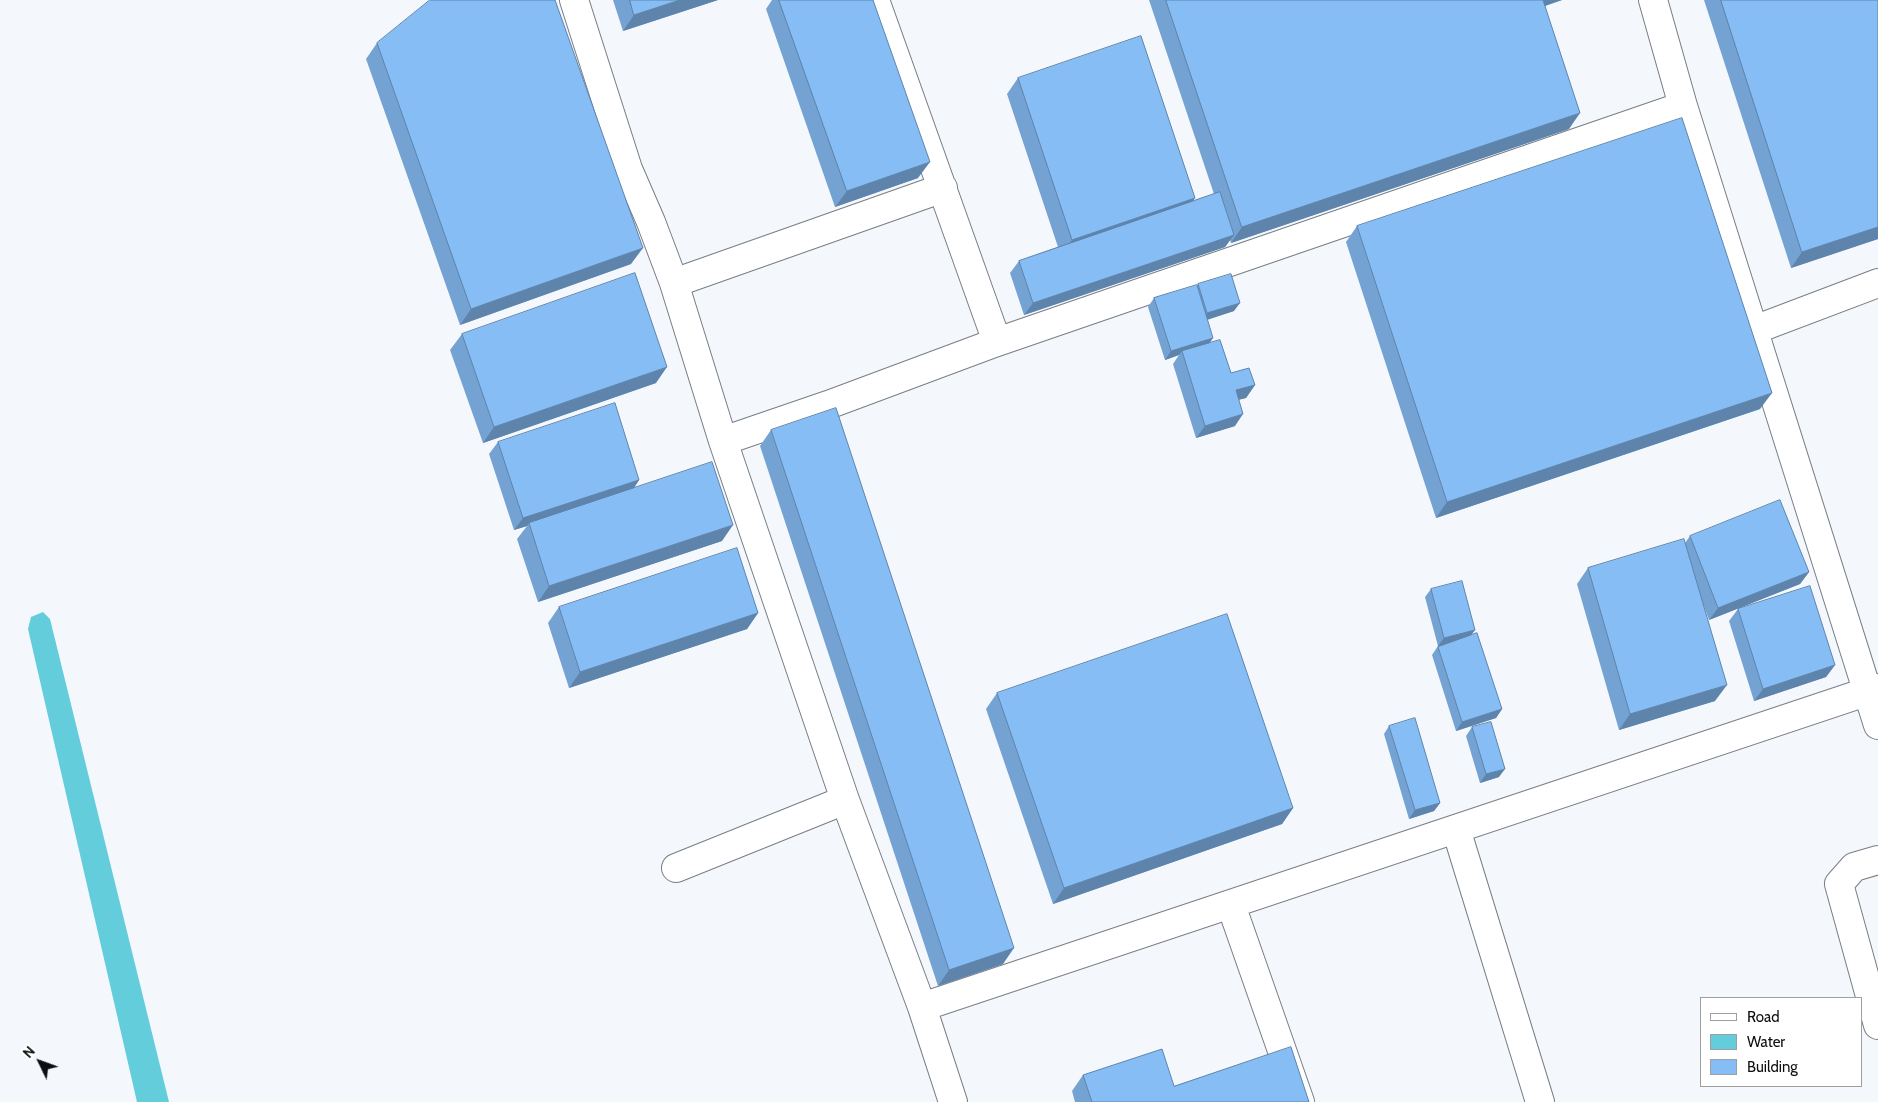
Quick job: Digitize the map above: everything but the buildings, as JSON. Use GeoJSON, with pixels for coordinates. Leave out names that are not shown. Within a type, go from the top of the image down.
{"type":"FeatureCollection","features":[{"type":"Feature","properties":{"kind":"lane"},"geometry":{"type":"LineString","coordinates":[[574,0],[628,169],[674,283],[723,441],[844,800],[922,1008],[953,1102]]}},
{"type":"Feature","properties":{"kind":"lane"},"geometry":{"type":"LineString","coordinates":[[875,0],[997,342]]}},
{"type":"Feature","properties":{"kind":"lane"},"geometry":{"type":"LineString","coordinates":[[1653,0],[1683,106],[1754,330],[1873,690],[1878,725]]}},
{"type":"Feature","properties":{"kind":"lane"},"geometry":{"type":"LineString","coordinates":[[723,441],[828,405],[997,342],[1683,106]]}},
{"type":"Feature","properties":{"kind":"lane"},"geometry":{"type":"LineString","coordinates":[[674,283],[943,188]]}},
{"type":"Feature","properties":{"kind":"lane"},"geometry":{"type":"LineString","coordinates":[[1754,330],[1878,283]]}},
{"type":"Feature","properties":{"kind":"lane"},"geometry":{"type":"LineString","coordinates":[[922,1008],[1873,690]]}},
{"type":"Feature","properties":{"kind":"lane"},"geometry":{"type":"LineString","coordinates":[[676,868],[844,800]]}},
{"type":"Feature","properties":{"kind":"lane"},"geometry":{"type":"LineString","coordinates":[[1456,829],[1540,1102]]}},
{"type":"Feature","properties":{"kind":"lane"},"geometry":{"type":"LineString","coordinates":[[1878,860],[1854,868],[1839,884],[1878,1025]]}},
{"type":"Feature","properties":{"kind":"lane"},"geometry":{"type":"LineString","coordinates":[[1231,904],[1300,1102]]}},
{"type":"Feature","properties":{"kind":"water"},"geometry":{"type":"Polygon","coordinates":[[[43,612],[50,619],[169,1102],[137,1102],[28,629],[31,617],[43,612]]]}}]}
